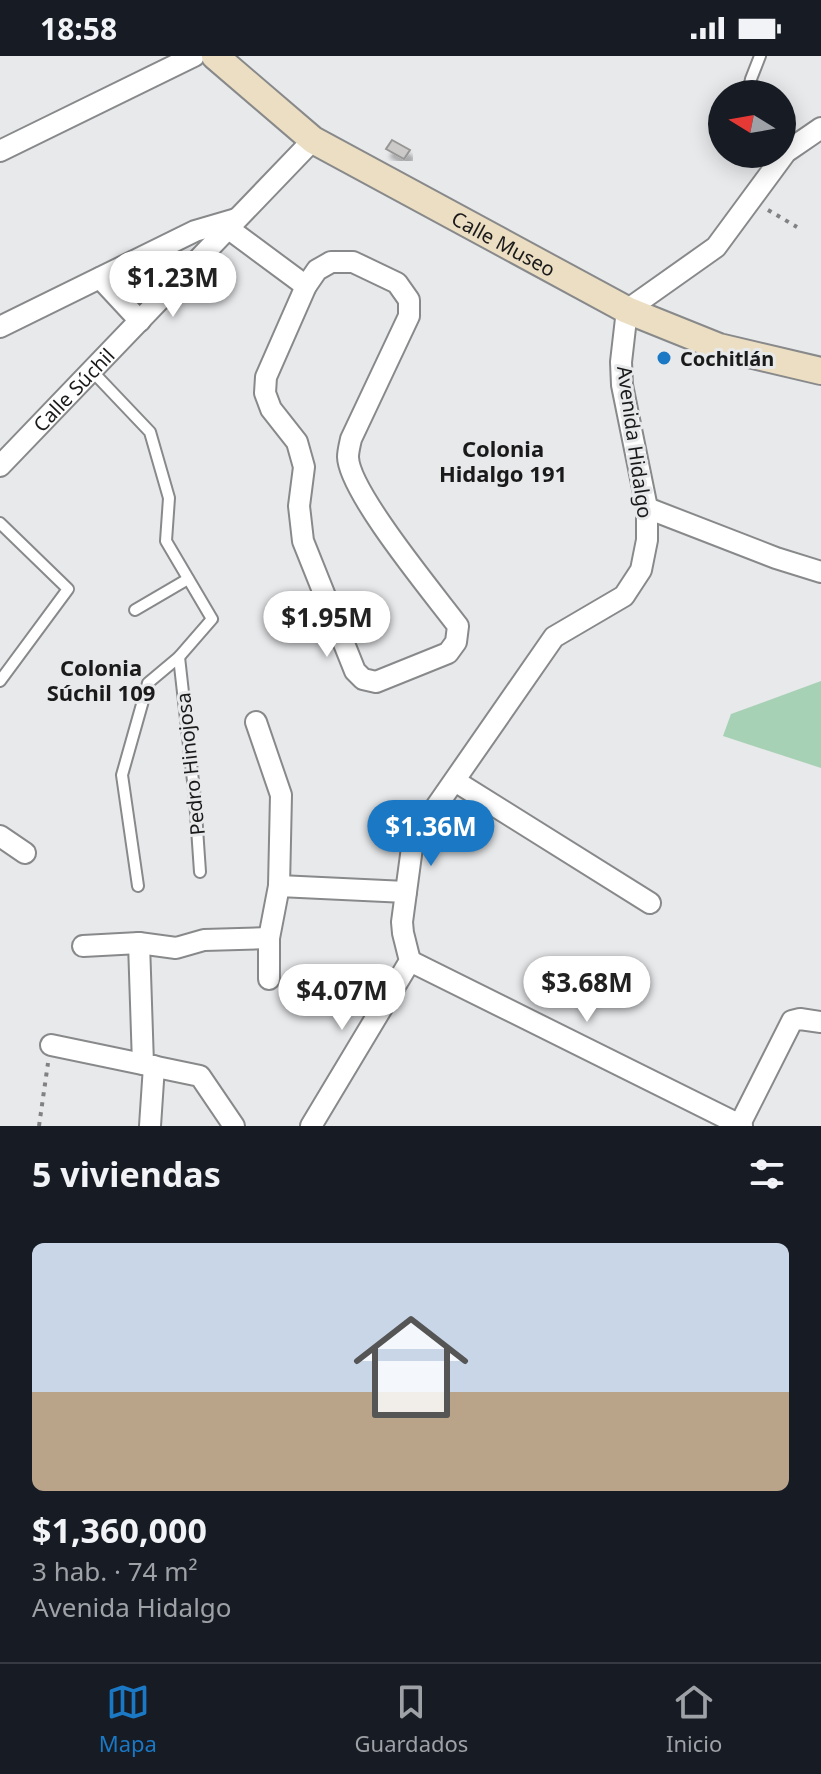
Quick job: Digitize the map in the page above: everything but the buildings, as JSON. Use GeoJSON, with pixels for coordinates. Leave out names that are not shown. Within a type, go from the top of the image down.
{"type":"FeatureCollection","features":[{"type":"Feature","properties":{"kind":"street"},"geometry":{"type":"LineString","coordinates":[[0,151],[194,56]]}},
{"type":"Feature","properties":{"kind":"street","name":"Calle Museo"},"geometry":{"type":"LineString","coordinates":[[215,56],[313,140],[627,310],[719,347],[821,371]]}},
{"type":"Feature","properties":{"kind":"street"},"geometry":{"type":"LineString","coordinates":[[796,139],[821,128]]}},
{"type":"Feature","properties":{"kind":"street","name":"Calle Súchil"},"geometry":{"type":"LineString","coordinates":[[0,466],[313,140]]}},
{"type":"Feature","properties":{"kind":"street"},"geometry":{"type":"LineString","coordinates":[[627,310],[716,247],[774,168]]}},
{"type":"Feature","properties":{"kind":"street"},"geometry":{"type":"LineString","coordinates":[[0,327],[195,231],[234,224],[306,286]]}},
{"type":"Feature","properties":{"kind":"street"},"geometry":{"type":"LineString","coordinates":[[331,262],[353,262],[397,283],[409,300],[409,316],[351,439],[348,459],[372,510],[458,626],[456,642],[448,653],[376,682],[363,679],[355,671],[303,541],[299,506],[304,467],[297,442],[271,409],[265,393],[266,377],[306,286],[317,270],[331,262]]}},
{"type":"Feature","properties":{"kind":"street"},"geometry":{"type":"LineString","coordinates":[[100,278],[140,321]]}},
{"type":"Feature","properties":{"kind":"street","name":"Avenida Hidalgo"},"geometry":{"type":"LineString","coordinates":[[410,961],[403,933],[413,840],[554,637],[624,596],[641,570],[647,540],[647,508],[622,385],[621,362],[627,310]]}},
{"type":"Feature","properties":{"kind":"street"},"geometry":{"type":"LineString","coordinates":[[647,508],[821,572]]}},
{"type":"Feature","properties":{"kind":"street"},"geometry":{"type":"LineString","coordinates":[[256,722],[281,795],[279,886],[269,938],[269,979]]}},
{"type":"Feature","properties":{"kind":"street"},"geometry":{"type":"LineString","coordinates":[[455,781],[650,903]]}},
{"type":"Feature","properties":{"kind":"street"},"geometry":{"type":"LineString","coordinates":[[0,836],[25,853]]}},
{"type":"Feature","properties":{"kind":"street"},"geometry":{"type":"LineString","coordinates":[[279,886],[406,892]]}},
{"type":"Feature","properties":{"kind":"street"},"geometry":{"type":"LineString","coordinates":[[83,946],[139,943],[176,948],[204,940],[269,938]]}},
{"type":"Feature","properties":{"kind":"street"},"geometry":{"type":"LineString","coordinates":[[139,943],[149,1065],[150,1126]]}},
{"type":"Feature","properties":{"kind":"street"},"geometry":{"type":"LineString","coordinates":[[319,1123],[410,961],[741,1126],[792,1021],[821,1022]]}},
{"type":"Feature","properties":{"kind":"street"},"geometry":{"type":"LineString","coordinates":[[51,1045],[200,1076],[234,1126]]}},
{"type":"Feature","properties":{"kind":"lane"},"geometry":{"type":"LineString","coordinates":[[751,80],[760,56]]}},
{"type":"Feature","properties":{"kind":"lane"},"geometry":{"type":"LineString","coordinates":[[92,371],[150,432],[169,498],[166,541],[212,619],[179,657],[148,683],[122,775],[138,886]]}},
{"type":"Feature","properties":{"kind":"lane"},"geometry":{"type":"LineString","coordinates":[[0,523],[68,589],[0,681]]}},
{"type":"Feature","properties":{"kind":"lane"},"geometry":{"type":"LineString","coordinates":[[135,610],[188,579]]}},
{"type":"Feature","properties":{"kind":"lane","name":"Pedro Hinojosa"},"geometry":{"type":"LineString","coordinates":[[179,657],[200,872]]}},
{"type":"Feature","properties":{"kind":"path"},"geometry":{"type":"LineString","coordinates":[[768,210],[797,227]]}},
{"type":"Feature","properties":{"kind":"path"},"geometry":{"type":"LineString","coordinates":[[39,1126],[51,1045]]}},
{"type":"Feature","properties":{"kind":"green space"},"geometry":{"type":"Polygon","coordinates":[[[821,681],[821,768],[723,736],[731,714],[821,681]]]}},
{"type":"Feature","properties":{"kind":"place","name":"Cochitlán"},"geometry":{"type":"Point","coordinates":[664,358]}},
{"type":"Feature","properties":{"kind":"district","name":"Colonia Hidalgo 191"},"geometry":{"type":"Point","coordinates":[503,460]}},
{"type":"Feature","properties":{"kind":"district","name":"Colonia Súchil 109"},"geometry":{"type":"Point","coordinates":[101,680]}}]}
